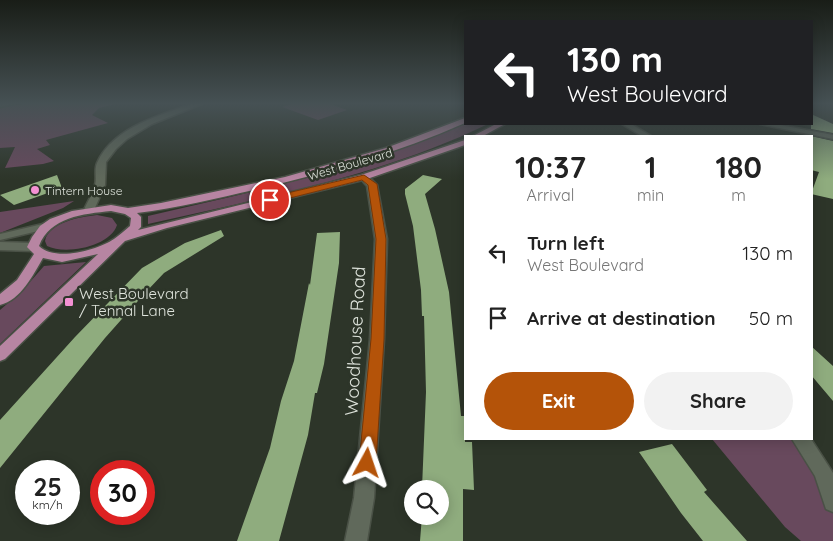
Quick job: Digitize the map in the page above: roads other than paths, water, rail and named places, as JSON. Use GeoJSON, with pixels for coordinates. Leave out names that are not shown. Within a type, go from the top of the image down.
{"type":"FeatureCollection","features":[{"type":"Feature","properties":{"kind":"main road","name":"West Boulevard"},"geometry":{"type":"LineString","coordinates":[[46,226],[66,216],[89,210],[111,208],[128,211],[191,202],[312,174],[385,152],[444,128]]}},
{"type":"Feature","properties":{"kind":"main road"},"geometry":{"type":"LineString","coordinates":[[479,135],[493,128]]}},
{"type":"Feature","properties":{"kind":"main road","name":"West Boulevard"},"geometry":{"type":"LineString","coordinates":[[0,355],[121,240],[162,226],[364,177],[464,142]]}},
{"type":"Feature","properties":{"kind":"main road"},"geometry":{"type":"LineString","coordinates":[[36,251],[62,258],[91,253],[121,240],[135,227],[136,218],[128,211]]}},
{"type":"Feature","properties":{"kind":"main road"},"geometry":{"type":"LineString","coordinates":[[0,302],[22,283],[36,251],[35,236],[46,226]]}},
{"type":"Feature","properties":{"kind":"street"},"geometry":{"type":"LineString","coordinates":[[89,210],[100,185],[102,162],[113,147],[124,137],[139,128]]}},
{"type":"Feature","properties":{"kind":"street"},"geometry":{"type":"LineString","coordinates":[[633,128],[645,135]]}},
{"type":"Feature","properties":{"kind":"street"},"geometry":{"type":"LineString","coordinates":[[794,128],[833,137]]}},
{"type":"Feature","properties":{"kind":"street","name":"Woodhouse Road"},"geometry":{"type":"LineString","coordinates":[[356,541],[364,498],[376,358],[381,239],[372,184],[364,177]]}},
{"type":"Feature","properties":{"kind":"street"},"geometry":{"type":"LineString","coordinates":[[0,237],[46,226]]}},
{"type":"Feature","properties":{"kind":"street"},"geometry":{"type":"LineString","coordinates":[[0,246],[36,251]]}},
{"type":"Feature","properties":{"kind":"street"},"geometry":{"type":"LineString","coordinates":[[802,440],[823,472],[833,502]]}},
{"type":"Feature","properties":{"kind":"place","name":"Tintern House"},"geometry":{"type":"Point","coordinates":[35,190]}},
{"type":"Feature","properties":{"kind":"place","name":"West Boulevard / Tennal Lane"},"geometry":{"type":"Point","coordinates":[69,302]}}]}
